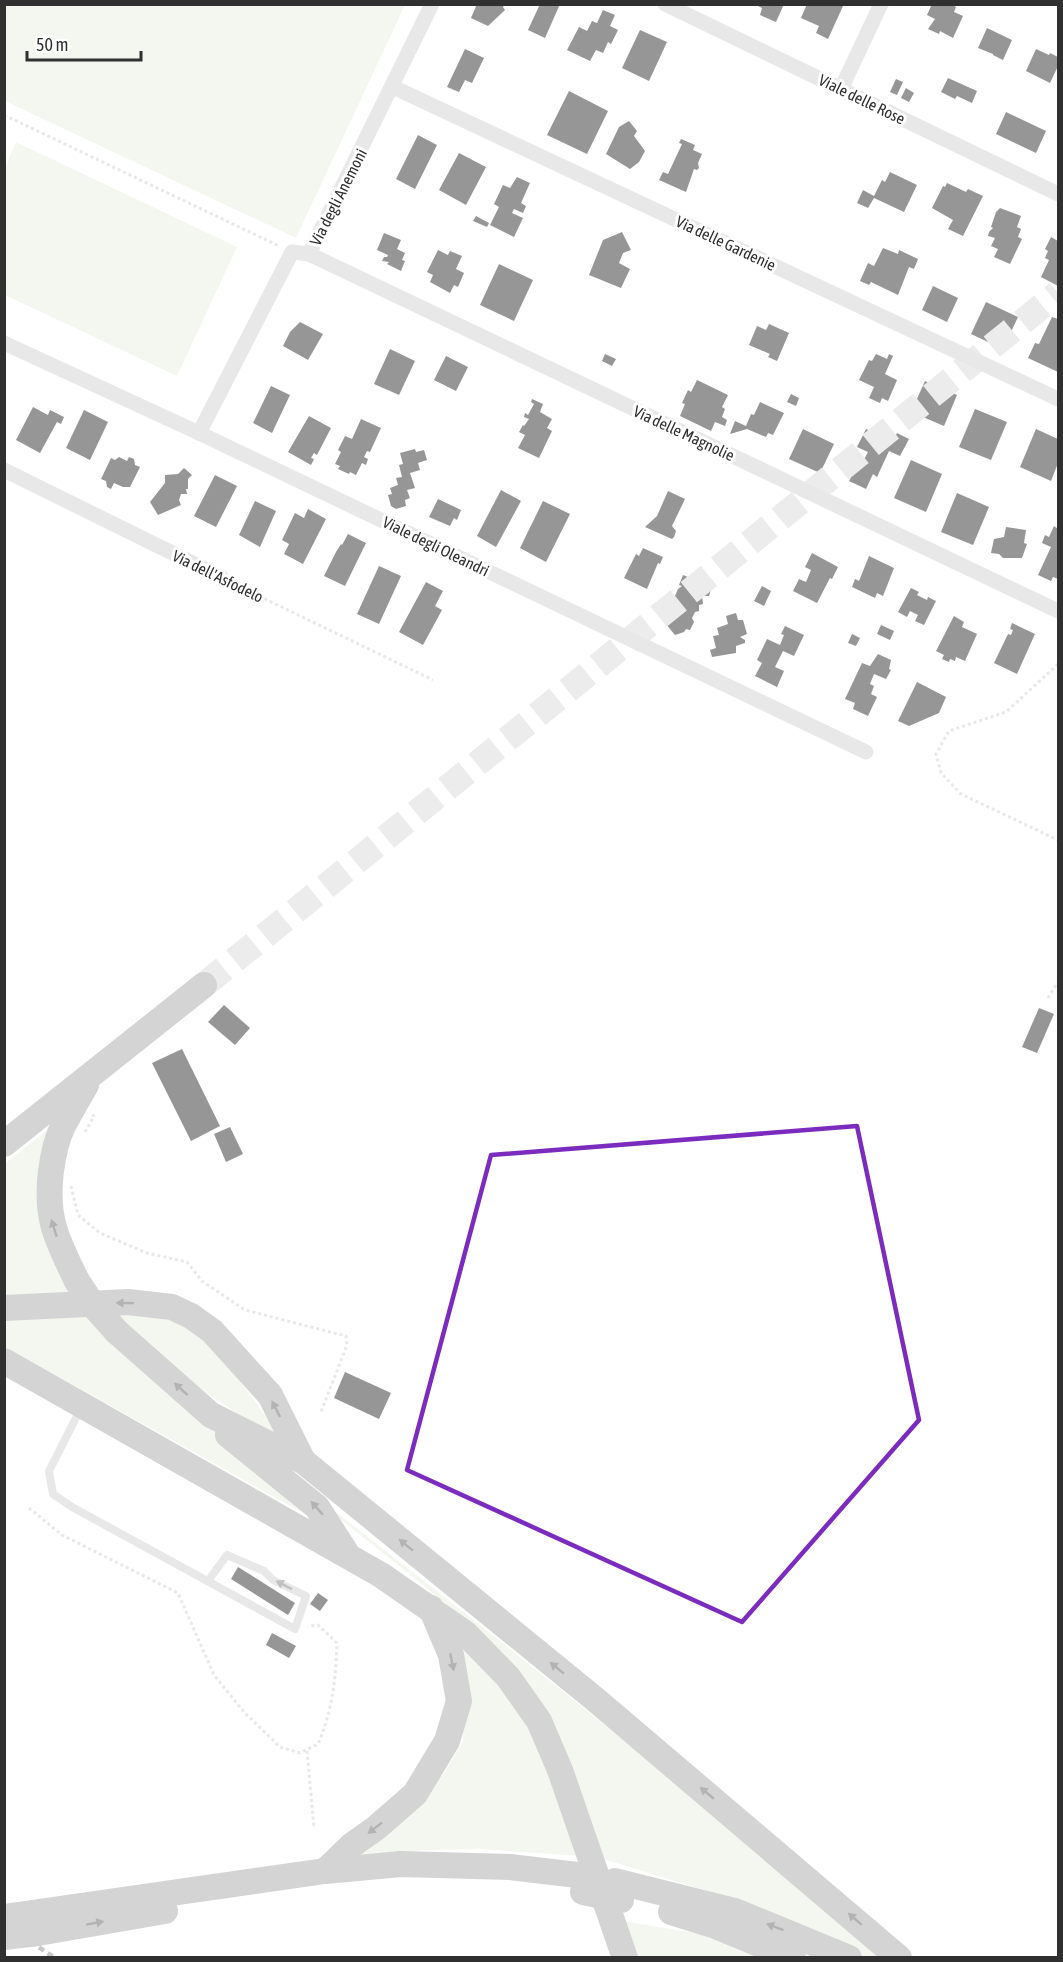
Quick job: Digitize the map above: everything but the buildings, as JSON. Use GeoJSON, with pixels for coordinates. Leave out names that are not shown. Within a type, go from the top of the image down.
{"type":"FeatureCollection","features":[{"type":"Feature","properties":{"kind":"highway"},"geometry":{"type":"LineString","coordinates":[[4,1144],[204,985]]}},
{"type":"Feature","properties":{"kind":"highway"},"geometry":{"type":"LineString","coordinates":[[92,1074],[62,1127],[53,1155],[48,1193],[51,1217],[58,1240],[77,1281],[93,1305],[117,1332],[211,1415],[232,1438],[317,1507],[349,1557]]}},
{"type":"Feature","properties":{"kind":"highway"},"geometry":{"type":"LineString","coordinates":[[4,1308],[128,1302],[171,1307],[190,1316],[212,1331],[270,1395],[303,1461]]}},
{"type":"Feature","properties":{"kind":"highway"},"geometry":{"type":"LineString","coordinates":[[4,1361],[381,1575],[466,1634],[508,1677],[539,1721],[560,1770],[625,1958]]}},
{"type":"Feature","properties":{"kind":"highway"},"geometry":{"type":"LineString","coordinates":[[211,1415],[303,1461],[596,1700],[899,1958]]}},
{"type":"Feature","properties":{"kind":"highway"},"geometry":{"type":"LineString","coordinates":[[325,1871],[352,1845],[376,1828],[415,1794],[447,1741],[459,1701],[451,1655],[431,1608]]}},
{"type":"Feature","properties":{"kind":"highway"},"geometry":{"type":"LineString","coordinates":[[7,1923],[325,1871],[401,1864],[460,1864],[510,1867],[580,1883],[735,1911],[849,1958]]}},
{"type":"Feature","properties":{"kind":"highway"},"geometry":{"type":"LineString","coordinates":[[7,1923],[38,1933],[358,1880],[580,1883]]}},
{"type":"Feature","properties":{"kind":"highway"},"geometry":{"type":"LineString","coordinates":[[618,1890],[648,1905],[713,1925],[793,1958]]}},
{"type":"Feature","properties":{"kind":"street","name":"Via degli Anemoni"},"geometry":{"type":"LineString","coordinates":[[199,433],[292,252],[309,254],[432,4]]}},
{"type":"Feature","properties":{"kind":"street","name":"Viale delle Rose"},"geometry":{"type":"LineString","coordinates":[[665,4],[1059,194]]}},
{"type":"Feature","properties":{"kind":"street"},"geometry":{"type":"LineString","coordinates":[[842,89],[881,4]]}},
{"type":"Feature","properties":{"kind":"street","name":"Via delle Gardenie"},"geometry":{"type":"LineString","coordinates":[[393,87],[1059,399]]}},
{"type":"Feature","properties":{"kind":"street","name":"Via delle Magnolie"},"geometry":{"type":"LineString","coordinates":[[309,254],[1059,611]]}},
{"type":"Feature","properties":{"kind":"street","name":"Viale degli Oleandri"},"geometry":{"type":"LineString","coordinates":[[4,342],[866,752]]}},
{"type":"Feature","properties":{"kind":"street","name":"Via dell'Asfodelo"},"geometry":{"type":"LineString","coordinates":[[4,470],[221,577]]}},
{"type":"Feature","properties":{"kind":"lane"},"geometry":{"type":"LineString","coordinates":[[83,1405],[49,1471],[53,1494],[72,1507],[295,1629],[306,1596],[273,1580],[264,1571],[227,1555],[208,1581]]}},
{"type":"Feature","properties":{"kind":"path"},"geometry":{"type":"LineString","coordinates":[[4,115],[292,252]]}},
{"type":"Feature","properties":{"kind":"path","name":"Via dell'Asfodelo"},"geometry":{"type":"LineString","coordinates":[[221,577],[433,680]]}},
{"type":"Feature","properties":{"kind":"path"},"geometry":{"type":"LineString","coordinates":[[1059,664],[1006,712],[949,731],[936,754],[941,773],[961,794],[1059,840]]}},
{"type":"Feature","properties":{"kind":"path"},"geometry":{"type":"LineString","coordinates":[[1048,998],[1059,982]]}},
{"type":"Feature","properties":{"kind":"path"},"geometry":{"type":"LineString","coordinates":[[73,1108],[94,1116],[83,1134]]}},
{"type":"Feature","properties":{"kind":"path"},"geometry":{"type":"LineString","coordinates":[[69,1180],[78,1215],[100,1233],[147,1253],[187,1262],[202,1281],[245,1310],[346,1336],[347,1344],[321,1412]]}},
{"type":"Feature","properties":{"kind":"path"},"geometry":{"type":"LineString","coordinates":[[29,1508],[62,1535],[178,1593],[214,1675],[244,1712],[280,1747],[300,1752],[318,1744],[327,1723],[336,1672],[337,1643],[318,1625],[295,1629]]}},
{"type":"Feature","properties":{"kind":"path"},"geometry":{"type":"LineString","coordinates":[[307,1750],[314,1828]]}},
{"type":"Feature","properties":{"kind":"highlighted area"},"geometry":{"type":"Polygon","coordinates":[[[857,1126],[919,1420],[742,1622],[407,1470],[491,1155],[857,1126]]]}},
{"type":"Feature","properties":{"kind":"green space"},"geometry":{"type":"Polygon","coordinates":[[[5,4],[405,5],[296,238],[5,101],[5,4]]]}},
{"type":"Feature","properties":{"kind":"green space"},"geometry":{"type":"Polygon","coordinates":[[[16,142],[237,247],[177,376],[5,295],[5,168],[16,142]]]}},
{"type":"Feature","properties":{"kind":"green space"},"geometry":{"type":"Polygon","coordinates":[[[55,1124],[46,1145],[75,1292],[5,1296],[5,1166],[55,1124]]]}},
{"type":"Feature","properties":{"kind":"green space"},"geometry":{"type":"Polygon","coordinates":[[[109,1312],[160,1317],[196,1334],[239,1379],[275,1428],[273,1437],[184,1378],[109,1312]]]}},
{"type":"Feature","properties":{"kind":"green space"},"geometry":{"type":"Polygon","coordinates":[[[90,1316],[195,1415],[321,1523],[5,1347],[5,1318],[90,1316]]]}},
{"type":"Feature","properties":{"kind":"green space"},"geometry":{"type":"Polygon","coordinates":[[[327,1505],[609,1728],[887,1957],[864,1957],[714,1893],[600,1858],[492,1643],[324,1506],[327,1505]]]}},
{"type":"Feature","properties":{"kind":"green space"},"geometry":{"type":"Polygon","coordinates":[[[458,1642],[482,1660],[539,1741],[581,1856],[480,1849],[424,1850],[355,1858],[415,1807],[445,1772],[463,1741],[464,1707],[458,1642]]]}},
{"type":"Feature","properties":{"kind":"green space"},"geometry":{"type":"Polygon","coordinates":[[[622,1921],[708,1935],[769,1957],[634,1957],[622,1921]]]}},
{"type":"Feature","properties":{"kind":"tunnel"},"geometry":{"type":"LineString","coordinates":[[204,985],[1058,293]]}},
{"type":"Feature","properties":{"kind":"railway"},"geometry":{"type":"LineString","coordinates":[[4,1924],[55,1958]]}}]}
